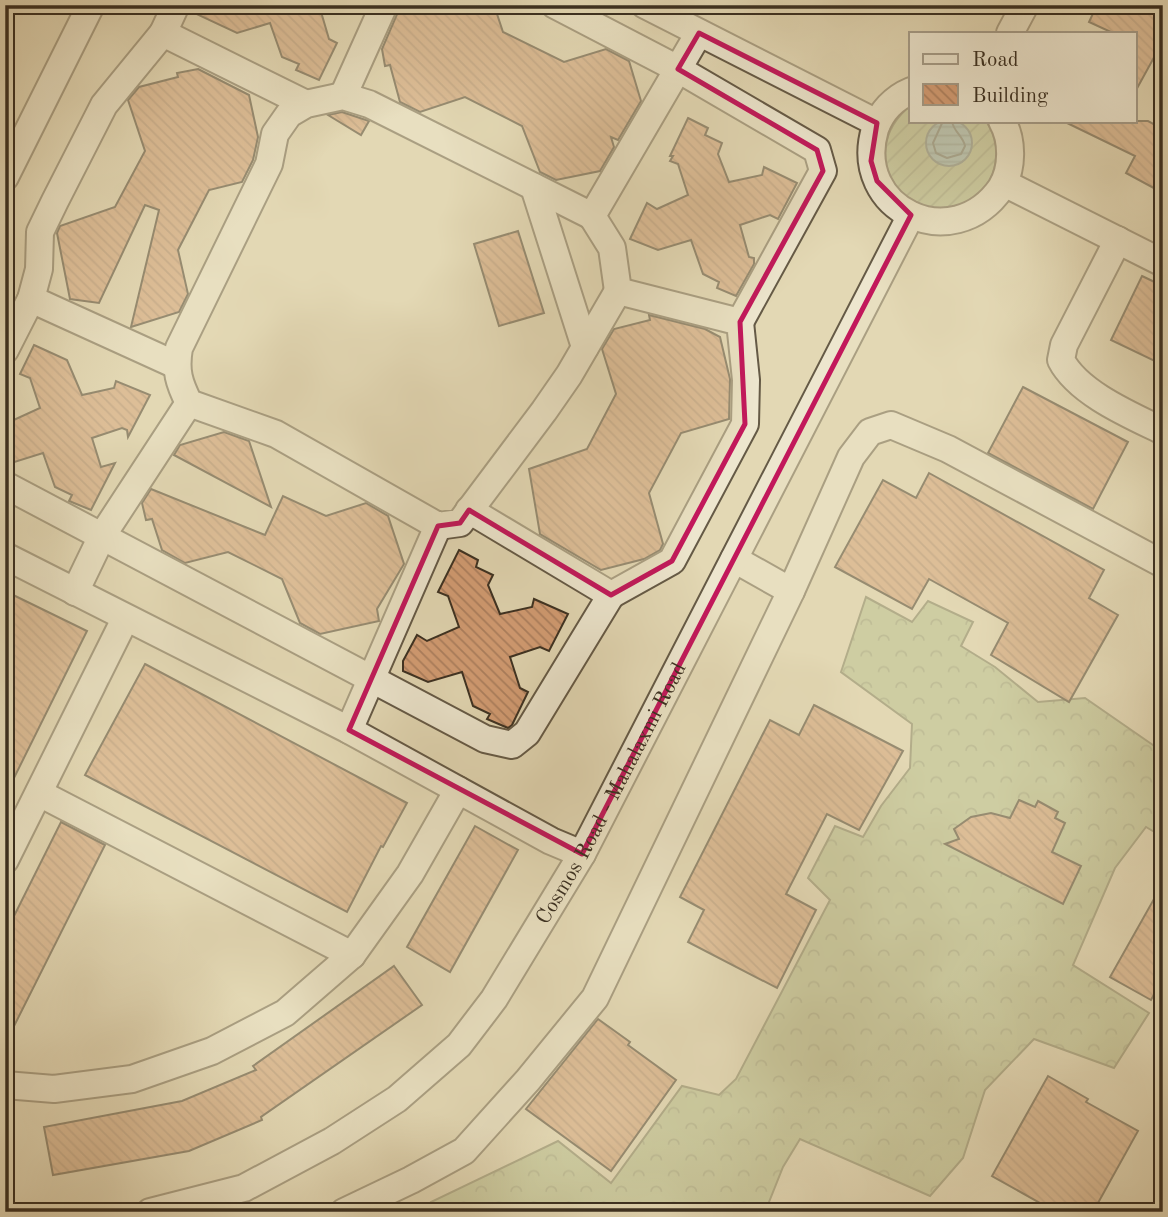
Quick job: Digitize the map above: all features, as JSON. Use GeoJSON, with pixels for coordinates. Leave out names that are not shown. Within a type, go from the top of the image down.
{"type":"FeatureCollection","features":[{"type":"Feature","properties":{"kind":"street"},"geometry":{"type":"LineString","coordinates":[[5,177],[91,5]]}},
{"type":"Feature","properties":{"kind":"street"},"geometry":{"type":"LineString","coordinates":[[5,350],[31,299],[39,268],[40,232],[55,201],[104,106],[163,33],[176,5]]}},
{"type":"Feature","properties":{"kind":"street"},"geometry":{"type":"LineString","coordinates":[[343,96],[384,5]]}},
{"type":"Feature","properties":{"kind":"street"},"geometry":{"type":"LineString","coordinates":[[5,485],[485,739],[512,745],[527,733],[611,595],[672,561],[745,424],[746,380],[740,322],[823,171],[817,150],[678,69],[555,5]]}},
{"type":"Feature","properties":{"kind":"street"},"geometry":{"type":"LineString","coordinates":[[645,5],[877,123]]}},
{"type":"Feature","properties":{"kind":"street"},"geometry":{"type":"LineString","coordinates":[[1010,32],[1024,5]]}},
{"type":"Feature","properties":{"kind":"street"},"geometry":{"type":"LineString","coordinates":[[163,33],[306,104]]}},
{"type":"Feature","properties":{"kind":"street"},"geometry":{"type":"LineString","coordinates":[[592,216],[699,33]]}},
{"type":"Feature","properties":{"kind":"street"},"geometry":{"type":"LineString","coordinates":[[909,91],[888,106],[877,123],[871,161],[877,181],[887,197],[902,211],[911,215],[940,222],[959,220],[977,212],[993,199],[1004,183],[1010,164],[1010,144],[1002,122]]}},
{"type":"Feature","properties":{"kind":"street"},"geometry":{"type":"LineString","coordinates":[[343,96],[369,104],[592,216],[612,248],[618,291],[544,411],[460,523],[438,526],[276,434],[189,403],[181,387],[176,365],[179,348],[269,164],[275,134],[289,114],[306,104],[343,96]]}},
{"type":"Feature","properties":{"kind":"street"},"geometry":{"type":"LineString","coordinates":[[1004,183],[1163,263]]}},
{"type":"Feature","properties":{"kind":"street"},"geometry":{"type":"LineString","coordinates":[[534,187],[585,347]]}},
{"type":"Feature","properties":{"kind":"street","name":"Cosmos Road - Mahalaxmi Road"},"geometry":{"type":"LineString","coordinates":[[150,1212],[244,1188],[332,1141],[397,1100],[459,1045],[495,999],[582,854],[911,215]]}},
{"type":"Feature","properties":{"kind":"street"},"geometry":{"type":"LineString","coordinates":[[1118,240],[1065,345],[1061,360],[1067,372],[1087,390],[1163,431]]}},
{"type":"Feature","properties":{"kind":"street"},"geometry":{"type":"LineString","coordinates":[[618,291],[740,322]]}},
{"type":"Feature","properties":{"kind":"street"},"geometry":{"type":"LineString","coordinates":[[31,299],[176,365]]}},
{"type":"Feature","properties":{"kind":"street"},"geometry":{"type":"LineString","coordinates":[[75,592],[102,536],[189,403]]}},
{"type":"Feature","properties":{"kind":"street"},"geometry":{"type":"LineString","coordinates":[[344,1212],[464,1151],[528,1080],[595,998],[791,591],[851,457],[870,432],[891,425],[948,449],[1163,564]]}},
{"type":"Feature","properties":{"kind":"street"},"geometry":{"type":"LineString","coordinates":[[469,510],[611,595]]}},
{"type":"Feature","properties":{"kind":"street"},"geometry":{"type":"LineString","coordinates":[[349,730],[438,526]]}},
{"type":"Feature","properties":{"kind":"street"},"geometry":{"type":"LineString","coordinates":[[5,556],[349,730],[551,841],[582,854]]}},
{"type":"Feature","properties":{"kind":"street"},"geometry":{"type":"LineString","coordinates":[[734,559],[791,591]]}},
{"type":"Feature","properties":{"kind":"street"},"geometry":{"type":"LineString","coordinates":[[5,860],[125,619]]}},
{"type":"Feature","properties":{"kind":"street"},"geometry":{"type":"LineString","coordinates":[[5,1085],[54,1089],[132,1079],[212,1051],[285,1013],[352,955],[410,874],[458,790]]}},
{"type":"Feature","properties":{"kind":"street"},"geometry":{"type":"LineString","coordinates":[[39,793],[352,955]]}},
{"type":"Feature","properties":{"kind":"highlighted area"},"geometry":{"type":"Polygon","coordinates":[[[699,33],[877,123],[871,161],[877,181],[911,215],[582,854],[349,730],[438,526],[460,523],[469,510],[611,595],[672,561],[745,424],[740,322],[823,171],[817,150],[678,69],[699,33]]]}},
{"type":"Feature","properties":{"kind":"green space"},"geometry":{"type":"Polygon","coordinates":[[[909,107],[909,122],[987,122],[995,139],[995,166],[992,177],[973,198],[952,208],[931,209],[912,201],[897,187],[888,169],[886,148],[893,126],[909,107]]]}},
{"type":"Feature","properties":{"kind":"green space"},"geometry":{"type":"Polygon","coordinates":[[[866,597],[912,622],[928,601],[973,622],[961,646],[995,667],[1038,702],[1085,698],[1163,752],[1163,837],[1146,827],[1115,868],[1073,965],[1149,1013],[1114,1068],[1034,1039],[985,1090],[963,1158],[930,1196],[800,1139],[783,1167],[765,1212],[435,1212],[431,1202],[558,1141],[611,1183],[682,1086],[719,1095],[736,1079],[830,900],[808,878],[835,826],[863,837],[881,806],[910,768],[912,724],[841,672],[866,597]]]}},
{"type":"Feature","properties":{"kind":"water"},"geometry":{"type":"Polygon","coordinates":[[[940,122],[958,122],[970,134],[970,152],[958,164],[940,164],[928,152],[928,134],[940,122]]]}},
{"type":"Feature","properties":{"kind":"building"},"geometry":{"type":"Polygon","coordinates":[[[191,5],[319,5],[329,39],[337,43],[319,80],[296,70],[299,64],[282,57],[270,23],[237,33],[190,11],[191,5]]]}},
{"type":"Feature","properties":{"kind":"building"},"geometry":{"type":"Polygon","coordinates":[[[401,5],[494,5],[503,32],[564,62],[606,49],[629,61],[641,101],[618,140],[611,137],[614,147],[600,171],[556,180],[540,172],[522,126],[465,97],[420,112],[400,102],[390,65],[385,66],[382,49],[401,5]]]}},
{"type":"Feature","properties":{"kind":"building"},"geometry":{"type":"Polygon","coordinates":[[[1097,5],[1163,5],[1163,41],[1136,90],[1136,32],[1111,32],[1089,22],[1097,5]]]}},
{"type":"Feature","properties":{"kind":"building"},"geometry":{"type":"Polygon","coordinates":[[[198,69],[249,95],[258,137],[253,160],[242,182],[209,190],[178,250],[188,294],[179,312],[131,327],[159,210],[145,205],[99,303],[70,299],[57,233],[60,226],[115,207],[145,151],[128,100],[139,87],[178,77],[177,73],[198,69]]]}},
{"type":"Feature","properties":{"kind":"building"},"geometry":{"type":"Polygon","coordinates":[[[342,112],[369,121],[361,135],[328,115],[342,112]]]}},
{"type":"Feature","properties":{"kind":"building"},"geometry":{"type":"Polygon","coordinates":[[[688,118],[708,128],[705,135],[722,143],[718,154],[729,182],[762,175],[764,167],[797,183],[778,219],[770,215],[740,225],[749,257],[754,258],[754,264],[736,296],[717,288],[719,282],[703,274],[691,240],[658,250],[630,239],[647,203],[657,209],[688,195],[678,164],[670,161],[673,156],[670,156],[688,118]]]}},
{"type":"Feature","properties":{"kind":"building"},"geometry":{"type":"Polygon","coordinates":[[[1148,121],[1163,129],[1163,193],[1126,173],[1135,156],[1065,122],[1148,121]]]}},
{"type":"Feature","properties":{"kind":"building"},"geometry":{"type":"Polygon","coordinates":[[[518,231],[544,313],[499,326],[474,244],[518,231]]]}},
{"type":"Feature","properties":{"kind":"building"},"geometry":{"type":"Polygon","coordinates":[[[1142,276],[1163,286],[1163,365],[1111,340],[1142,276]]]}},
{"type":"Feature","properties":{"kind":"building"},"geometry":{"type":"Polygon","coordinates":[[[649,315],[705,329],[720,337],[730,379],[729,419],[681,433],[649,493],[663,544],[660,550],[644,559],[601,570],[540,534],[529,469],[587,449],[616,394],[602,349],[614,329],[650,320],[649,315]]]}},
{"type":"Feature","properties":{"kind":"building"},"geometry":{"type":"Polygon","coordinates":[[[34,345],[67,360],[82,395],[114,388],[116,381],[150,395],[128,437],[127,430],[122,428],[92,438],[101,467],[115,463],[91,510],[69,501],[72,495],[55,487],[43,453],[5,465],[5,424],[40,408],[30,378],[20,374],[34,345]]]}},
{"type":"Feature","properties":{"kind":"building"},"geometry":{"type":"Polygon","coordinates":[[[1023,387],[1128,442],[1093,509],[988,453],[1023,387]]]}},
{"type":"Feature","properties":{"kind":"building"},"geometry":{"type":"Polygon","coordinates":[[[224,432],[249,441],[271,507],[174,455],[180,445],[224,432]]]}},
{"type":"Feature","properties":{"kind":"building"},"geometry":{"type":"Polygon","coordinates":[[[929,473],[1104,570],[1089,598],[1118,615],[1069,702],[991,655],[1008,623],[929,579],[912,609],[835,567],[883,480],[916,498],[929,473]]]}},
{"type":"Feature","properties":{"kind":"building"},"geometry":{"type":"Polygon","coordinates":[[[151,489],[265,535],[283,496],[326,516],[366,503],[388,516],[404,564],[377,609],[379,621],[320,634],[300,623],[282,579],[228,552],[185,563],[162,550],[152,519],[146,520],[142,503],[151,489]]]}},
{"type":"Feature","properties":{"kind":"building"},"geometry":{"type":"Polygon","coordinates":[[[459,550],[478,560],[476,567],[493,575],[488,585],[500,614],[532,607],[534,599],[568,614],[549,651],[540,647],[510,657],[520,688],[528,692],[508,728],[487,719],[490,714],[473,706],[462,672],[428,682],[403,671],[403,661],[417,635],[427,641],[459,627],[448,596],[438,592],[459,550]]]}},
{"type":"Feature","properties":{"kind":"building"},"geometry":{"type":"Polygon","coordinates":[[[5,591],[87,631],[5,796],[5,591]]]}},
{"type":"Feature","properties":{"kind":"building"},"geometry":{"type":"Polygon","coordinates":[[[145,664],[407,803],[347,912],[85,775],[145,664]]]}},
{"type":"Feature","properties":{"kind":"building"},"geometry":{"type":"Polygon","coordinates":[[[814,705],[903,751],[859,830],[827,814],[786,894],[816,910],[777,988],[688,942],[704,910],[680,897],[770,720],[799,735],[814,705]]]}},
{"type":"Feature","properties":{"kind":"building"},"geometry":{"type":"Polygon","coordinates":[[[1019,800],[1035,807],[1038,801],[1058,812],[1055,818],[1065,823],[1052,852],[1081,866],[1063,904],[945,844],[959,839],[954,829],[971,817],[991,813],[1010,818],[1019,800]]]}},
{"type":"Feature","properties":{"kind":"building"},"geometry":{"type":"Polygon","coordinates":[[[61,822],[105,845],[5,1044],[5,934],[61,822]]]}},
{"type":"Feature","properties":{"kind":"building"},"geometry":{"type":"Polygon","coordinates":[[[475,826],[518,850],[450,972],[407,947],[475,826]]]}},
{"type":"Feature","properties":{"kind":"building"},"geometry":{"type":"Polygon","coordinates":[[[1163,883],[1163,978],[1151,1000],[1110,977],[1163,883]]]}},
{"type":"Feature","properties":{"kind":"building"},"geometry":{"type":"Polygon","coordinates":[[[394,966],[422,1005],[261,1117],[262,1120],[189,1151],[53,1175],[44,1127],[182,1101],[256,1070],[253,1066],[394,966]]]}},
{"type":"Feature","properties":{"kind":"building"},"geometry":{"type":"Polygon","coordinates":[[[598,1019],[676,1080],[611,1171],[526,1109],[598,1019]]]}},
{"type":"Feature","properties":{"kind":"building"},"geometry":{"type":"Polygon","coordinates":[[[1048,1076],[1088,1099],[1086,1102],[1138,1131],[1093,1212],[1056,1212],[992,1176],[1048,1076]]]}}]}
